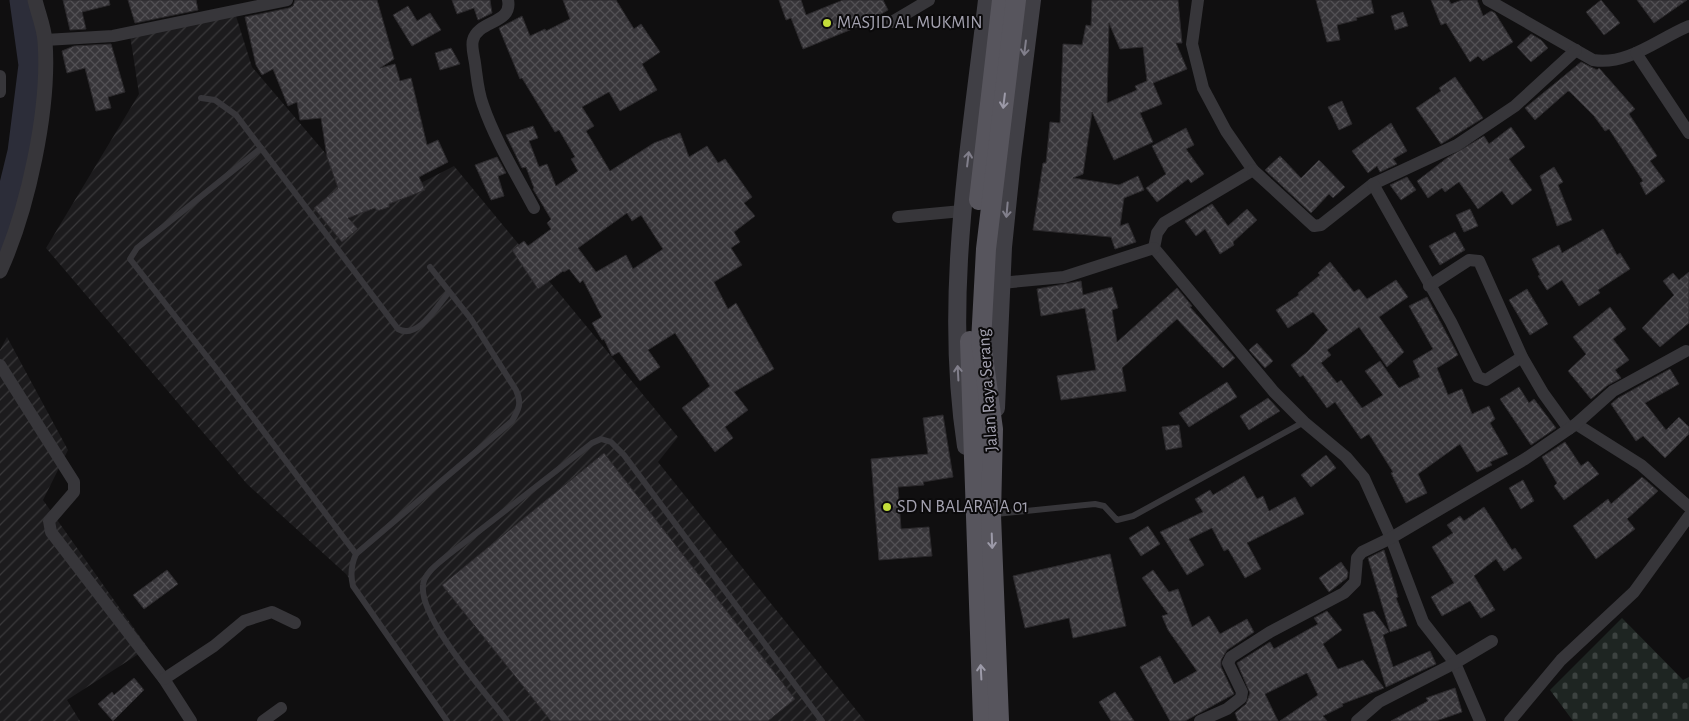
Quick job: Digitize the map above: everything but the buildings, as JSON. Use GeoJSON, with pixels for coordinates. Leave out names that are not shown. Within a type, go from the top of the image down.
{"type":"FeatureCollection","features":[{"type":"Feature","properties":{"kind":"highway","name":"Jalan Raya Serang"},"geometry":{"type":"LineString","coordinates":[[983,721],[983,492],[976,342],[982,162],[1002,0]]}},
{"type":"Feature","properties":{"kind":"highway","name":"Jalan Raya Serang"},"geometry":{"type":"LineString","coordinates":[[976,342],[1016,0]]}},
{"type":"Feature","properties":{"kind":"highway","name":"Jalan Raya Serang"},"geometry":{"type":"LineString","coordinates":[[983,492],[991,514],[999,721]]}},
{"type":"Feature","properties":{"kind":"main road"},"geometry":{"type":"LineString","coordinates":[[983,492],[960,403],[956,332],[962,211],[987,0]]}},
{"type":"Feature","properties":{"kind":"main road"},"geometry":{"type":"LineString","coordinates":[[983,492],[1012,159],[1032,0]]}},
{"type":"Feature","properties":{"kind":"street"},"geometry":{"type":"LineString","coordinates":[[0,271],[21,213],[42,111],[45,40],[34,0]]}},
{"type":"Feature","properties":{"kind":"street"},"geometry":{"type":"LineString","coordinates":[[45,40],[113,36],[287,0]]}},
{"type":"Feature","properties":{"kind":"street"},"geometry":{"type":"LineString","coordinates":[[508,0],[508,11],[503,17],[478,32],[472,41],[482,104],[506,156],[534,208]]}},
{"type":"Feature","properties":{"kind":"street"},"geometry":{"type":"LineString","coordinates":[[892,22],[931,0]]}},
{"type":"Feature","properties":{"kind":"street"},"geometry":{"type":"LineString","coordinates":[[1198,0],[1192,44],[1203,88],[1226,131],[1253,170],[1314,226],[1318,226],[1373,184],[1457,145],[1515,106],[1576,50]]}},
{"type":"Feature","properties":{"kind":"street"},"geometry":{"type":"LineString","coordinates":[[1488,0],[1593,60],[1603,62],[1636,53],[1689,26]]}},
{"type":"Feature","properties":{"kind":"street"},"geometry":{"type":"LineString","coordinates":[[1636,53],[1689,133]]}},
{"type":"Feature","properties":{"kind":"street"},"geometry":{"type":"LineString","coordinates":[[0,76],[0,92]]}},
{"type":"Feature","properties":{"kind":"street"},"geometry":{"type":"LineString","coordinates":[[1154,248],[1157,233],[1164,223],[1253,170]]}},
{"type":"Feature","properties":{"kind":"street"},"geometry":{"type":"LineString","coordinates":[[1373,184],[1461,342],[1478,377],[1486,380],[1522,357]]}},
{"type":"Feature","properties":{"kind":"street"},"geometry":{"type":"LineString","coordinates":[[898,217],[962,211]]}},
{"type":"Feature","properties":{"kind":"street"},"geometry":{"type":"LineString","coordinates":[[1001,283],[1064,277],[1154,248]]}},
{"type":"Feature","properties":{"kind":"street"},"geometry":{"type":"LineString","coordinates":[[1154,248],[1274,392],[1304,422],[1346,457],[1364,478],[1391,538],[1423,622],[1455,663],[1480,721]]}},
{"type":"Feature","properties":{"kind":"street"},"geometry":{"type":"LineString","coordinates":[[1429,286],[1469,260],[1479,261],[1522,357],[1543,393],[1572,427],[1641,465],[1689,507]]}},
{"type":"Feature","properties":{"kind":"street"},"geometry":{"type":"LineString","coordinates":[[1200,721],[1227,709],[1241,698],[1242,692],[1228,663],[1231,657],[1270,632],[1344,593],[1355,582],[1357,558],[1362,552],[1391,538],[1525,459],[1572,427],[1613,391],[1688,351]]}},
{"type":"Feature","properties":{"kind":"street"},"geometry":{"type":"LineString","coordinates":[[0,366],[74,482],[74,492],[49,521],[50,532],[164,679],[191,721]]}},
{"type":"Feature","properties":{"kind":"street"},"geometry":{"type":"LineString","coordinates":[[1510,721],[1561,660],[1634,592],[1689,516]]}},
{"type":"Feature","properties":{"kind":"street"},"geometry":{"type":"LineString","coordinates":[[164,679],[214,646],[244,621],[272,612],[295,623]]}},
{"type":"Feature","properties":{"kind":"street"},"geometry":{"type":"LineString","coordinates":[[1357,721],[1379,702],[1455,663],[1492,641]]}},
{"type":"Feature","properties":{"kind":"street"},"geometry":{"type":"LineString","coordinates":[[263,721],[281,708]]}},
{"type":"Feature","properties":{"kind":"lane"},"geometry":{"type":"LineString","coordinates":[[201,98],[215,100],[236,115],[398,329],[403,332],[416,330],[449,292]]}},
{"type":"Feature","properties":{"kind":"lane"},"geometry":{"type":"LineString","coordinates":[[261,148],[137,248],[130,259],[216,366],[356,554]]}},
{"type":"Feature","properties":{"kind":"lane"},"geometry":{"type":"LineString","coordinates":[[430,268],[471,320],[516,390],[521,400],[519,409],[512,421],[356,554],[351,566],[353,586],[447,721]]}},
{"type":"Feature","properties":{"kind":"lane"},"geometry":{"type":"LineString","coordinates":[[991,514],[1095,504],[1104,506],[1117,520],[1133,516],[1304,422]]}},
{"type":"Feature","properties":{"kind":"lane"},"geometry":{"type":"LineString","coordinates":[[508,721],[433,623],[424,600],[423,584],[429,572],[447,556],[592,443],[601,439],[611,442],[624,455],[822,721]]}},
{"type":"Feature","properties":{"kind":"shaded area"},"geometry":{"type":"Polygon","coordinates":[[[236,16],[252,67],[372,208],[454,166],[678,437],[658,462],[865,721],[450,721],[346,574],[247,484],[46,248],[139,94],[130,35],[236,16]]]}},
{"type":"Feature","properties":{"kind":"shaded area"},"geometry":{"type":"Polygon","coordinates":[[[7,337],[68,450],[43,500],[148,648],[67,700],[80,721],[0,721],[0,350],[7,337]]]}},
{"type":"Feature","properties":{"kind":"green space"},"geometry":{"type":"Polygon","coordinates":[[[1622,618],[1683,680],[1689,677],[1689,721],[1573,721],[1550,690],[1622,618]]]}},
{"type":"Feature","properties":{"kind":"waterway"},"geometry":{"type":"LineString","coordinates":[[0,242],[22,152],[33,65],[24,0]]}},
{"type":"Feature","properties":{"kind":"place","name":"MASJID AL MUKMIN"},"geometry":{"type":"Point","coordinates":[827,23]}},
{"type":"Feature","properties":{"kind":"place","name":"SD N BALARAJA 01"},"geometry":{"type":"Point","coordinates":[887,507]}}]}
